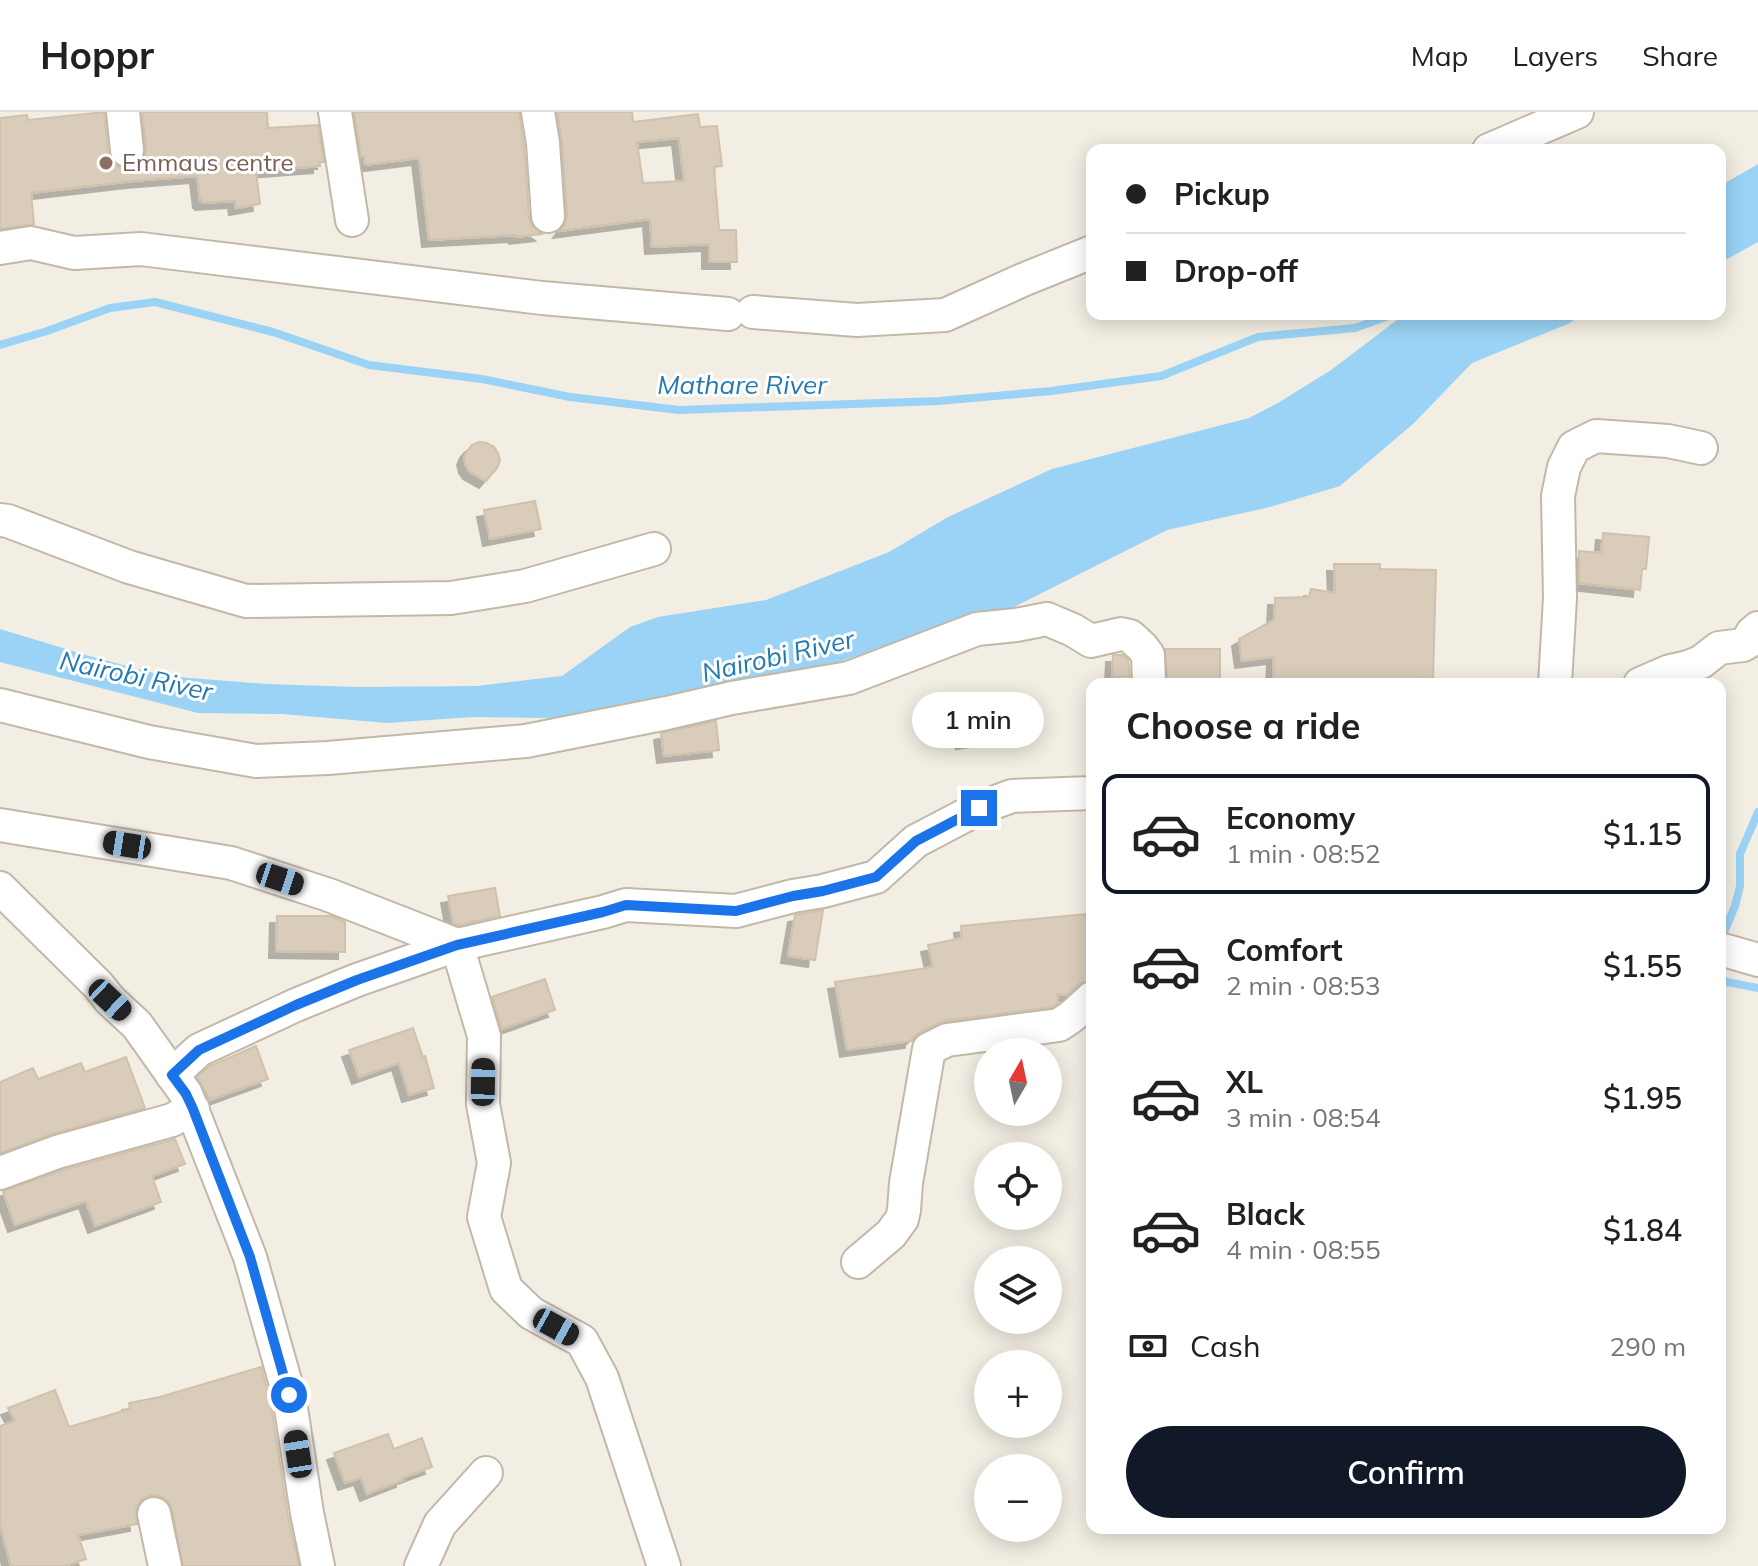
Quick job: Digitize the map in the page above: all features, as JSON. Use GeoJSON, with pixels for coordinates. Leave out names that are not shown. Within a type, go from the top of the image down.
{"type":"FeatureCollection","features":[{"type":"Feature","properties":{"kind":"street"},"geometry":{"type":"LineString","coordinates":[[123,112],[127,150]]}},
{"type":"Feature","properties":{"kind":"street"},"geometry":{"type":"LineString","coordinates":[[335,112],[352,220]]}},
{"type":"Feature","properties":{"kind":"street"},"geometry":{"type":"LineString","coordinates":[[538,112],[548,216]]}},
{"type":"Feature","properties":{"kind":"street"},"geometry":{"type":"LineString","coordinates":[[1503,144],[1577,112]]}},
{"type":"Feature","properties":{"kind":"street"},"geometry":{"type":"LineString","coordinates":[[0,248],[31,243],[74,253],[141,249],[542,298],[857,320],[945,315],[1086,254]]}},
{"type":"Feature","properties":{"kind":"street"},"geometry":{"type":"LineString","coordinates":[[1555,678],[1560,598],[1558,496],[1564,467],[1574,447],[1596,436],[1668,441],[1701,448]]}},
{"type":"Feature","properties":{"kind":"street"},"geometry":{"type":"LineString","coordinates":[[0,520],[129,567],[246,601],[451,598],[525,586],[654,549]]}},
{"type":"Feature","properties":{"kind":"street"},"geometry":{"type":"LineString","coordinates":[[0,705],[149,742],[256,761],[343,757],[526,741],[732,698],[849,678],[977,629],[1047,619],[1091,641],[1121,634],[1130,636],[1148,655],[1149,678]]}},
{"type":"Feature","properties":{"kind":"street"},"geometry":{"type":"LineString","coordinates":[[1654,678],[1701,662],[1719,648],[1743,645],[1758,628]]}},
{"type":"Feature","properties":{"kind":"street"},"geometry":{"type":"LineString","coordinates":[[172,1075],[199,1050],[296,1005],[457,945],[626,905],[736,911],[823,891],[876,877],[916,841],[979,808],[1012,796],[1086,793]]}},
{"type":"Feature","properties":{"kind":"street"},"geometry":{"type":"LineString","coordinates":[[0,825],[231,863],[329,895],[457,945]]}},
{"type":"Feature","properties":{"kind":"street"},"geometry":{"type":"LineString","coordinates":[[0,888],[137,1025],[186,1094],[250,1257],[289,1395],[318,1566]]}},
{"type":"Feature","properties":{"kind":"street"},"geometry":{"type":"LineString","coordinates":[[457,945],[484,1036],[483,1104],[494,1163],[484,1217],[506,1289],[531,1313],[582,1341],[602,1378],[664,1566]]}},
{"type":"Feature","properties":{"kind":"street"},"geometry":{"type":"LineString","coordinates":[[1726,951],[1758,960]]}},
{"type":"Feature","properties":{"kind":"street"},"geometry":{"type":"LineString","coordinates":[[858,1262],[891,1234],[902,1219],[929,1049],[947,1040],[1059,1025],[1086,1003]]}},
{"type":"Feature","properties":{"kind":"street"},"geometry":{"type":"LineString","coordinates":[[0,1173],[57,1152],[172,1120],[193,1109]]}},
{"type":"Feature","properties":{"kind":"street"},"geometry":{"type":"LineString","coordinates":[[421,1566],[440,1524],[486,1473]]}},
{"type":"Feature","properties":{"kind":"street"},"geometry":{"type":"LineString","coordinates":[[154,1514],[165,1566]]}},
{"type":"Feature","properties":{"kind":"water"},"geometry":{"type":"Polygon","coordinates":[[[1758,164],[1758,242],[1726,260],[1726,183],[1758,164]]]}},
{"type":"Feature","properties":{"kind":"water","name":"Nairobi River"},"geometry":{"type":"Polygon","coordinates":[[[1397,320],[1573,320],[1472,363],[1414,423],[1340,486],[1270,507],[1167,530],[1004,612],[930,632],[783,680],[551,718],[472,717],[387,723],[282,714],[198,713],[0,662],[0,629],[165,676],[357,687],[477,686],[562,676],[630,627],[658,617],[766,600],[889,552],[948,517],[1052,469],[1249,418],[1331,370],[1397,320]]]}},
{"type":"Feature","properties":{"kind":"building"},"geometry":{"type":"Polygon","coordinates":[[[104,112],[108,153],[112,162],[120,168],[137,166],[145,157],[142,112],[267,112],[268,128],[318,125],[324,162],[320,162],[320,166],[256,171],[260,204],[236,208],[235,201],[202,203],[197,176],[31,193],[34,224],[0,229],[0,118],[27,115],[28,120],[104,112]]]}},
{"type":"Feature","properties":{"kind":"building"},"geometry":{"type":"Polygon","coordinates":[[[354,112],[519,112],[529,217],[533,227],[542,234],[429,240],[419,158],[365,165],[354,112]]]}},
{"type":"Feature","properties":{"kind":"building"},"geometry":{"type":"Polygon","coordinates":[[[557,112],[632,112],[633,122],[698,114],[700,127],[717,126],[722,166],[714,167],[719,230],[736,230],[737,262],[709,262],[709,244],[652,247],[650,219],[560,231],[567,215],[557,112]],[[679,138],[637,142],[643,183],[684,181],[679,138]]]}},
{"type":"Feature","properties":{"kind":"building"},"geometry":{"type":"Polygon","coordinates":[[[479,442],[494,447],[500,461],[486,481],[470,472],[464,458],[472,445],[479,442]]]}},
{"type":"Feature","properties":{"kind":"building"},"geometry":{"type":"Polygon","coordinates":[[[535,501],[541,529],[490,539],[484,510],[535,501]]]}},
{"type":"Feature","properties":{"kind":"building"},"geometry":{"type":"Polygon","coordinates":[[[1603,533],[1649,537],[1640,590],[1579,583],[1579,551],[1601,553],[1603,533]]]}},
{"type":"Feature","properties":{"kind":"building"},"geometry":{"type":"Polygon","coordinates":[[[1334,564],[1380,564],[1380,569],[1436,570],[1433,678],[1273,678],[1274,657],[1242,661],[1239,639],[1274,620],[1275,598],[1309,597],[1311,589],[1335,593],[1334,564]]]}},
{"type":"Feature","properties":{"kind":"building"},"geometry":{"type":"Polygon","coordinates":[[[1165,649],[1220,649],[1220,678],[1167,678],[1165,649]]]}},
{"type":"Feature","properties":{"kind":"building"},"geometry":{"type":"Polygon","coordinates":[[[1113,655],[1123,655],[1128,660],[1130,677],[1112,676],[1113,655]]]}},
{"type":"Feature","properties":{"kind":"building"},"geometry":{"type":"Polygon","coordinates":[[[1006,712],[1010,735],[963,742],[958,719],[1006,712]]]}},
{"type":"Feature","properties":{"kind":"building"},"geometry":{"type":"Polygon","coordinates":[[[716,721],[719,750],[664,756],[661,733],[716,721]]]}},
{"type":"Feature","properties":{"kind":"building"},"geometry":{"type":"Polygon","coordinates":[[[495,888],[500,916],[458,925],[453,923],[448,896],[495,888]]]}},
{"type":"Feature","properties":{"kind":"building"},"geometry":{"type":"Polygon","coordinates":[[[823,910],[815,960],[788,956],[795,915],[823,910]]]}},
{"type":"Feature","properties":{"kind":"building"},"geometry":{"type":"Polygon","coordinates":[[[1086,914],[1086,982],[1068,994],[1057,995],[1058,1003],[1052,1007],[944,1021],[920,1032],[912,1041],[847,1050],[835,982],[933,967],[928,945],[962,938],[961,926],[1086,914]]]}},
{"type":"Feature","properties":{"kind":"building"},"geometry":{"type":"Polygon","coordinates":[[[277,916],[332,916],[345,922],[345,952],[276,951],[277,916]]]}},
{"type":"Feature","properties":{"kind":"building"},"geometry":{"type":"Polygon","coordinates":[[[545,979],[555,1010],[502,1029],[492,997],[545,979]]]}},
{"type":"Feature","properties":{"kind":"building"},"geometry":{"type":"Polygon","coordinates":[[[413,1028],[434,1088],[409,1095],[399,1063],[359,1077],[349,1050],[413,1028]]]}},
{"type":"Feature","properties":{"kind":"building"},"geometry":{"type":"Polygon","coordinates":[[[256,1046],[268,1079],[210,1100],[197,1077],[210,1066],[256,1046]]]}},
{"type":"Feature","properties":{"kind":"building"},"geometry":{"type":"Polygon","coordinates":[[[126,1057],[145,1108],[52,1134],[0,1153],[0,1082],[33,1068],[38,1079],[81,1063],[85,1072],[126,1057]]]}},
{"type":"Feature","properties":{"kind":"building"},"geometry":{"type":"Polygon","coordinates":[[[175,1139],[185,1164],[152,1176],[161,1202],[95,1226],[86,1201],[15,1225],[3,1191],[63,1170],[175,1139]]]}},
{"type":"Feature","properties":{"kind":"building"},"geometry":{"type":"Polygon","coordinates":[[[261,1367],[270,1399],[299,1566],[183,1566],[169,1502],[161,1496],[151,1495],[142,1499],[136,1507],[137,1524],[78,1535],[86,1559],[64,1566],[11,1566],[0,1525],[0,1426],[15,1421],[8,1408],[55,1390],[69,1427],[130,1409],[129,1403],[261,1367]]]}},
{"type":"Feature","properties":{"kind":"building"},"geometry":{"type":"Polygon","coordinates":[[[388,1434],[394,1449],[422,1438],[432,1467],[367,1494],[361,1478],[345,1483],[334,1453],[388,1434]]]}},
{"type":"Feature","properties":{"kind":"waterway","name":"Mathare River"},"geometry":{"type":"LineString","coordinates":[[0,345],[110,308],[155,302],[273,332],[369,365],[482,379],[570,397],[679,410],[939,401],[1051,391],[1161,376],[1258,337],[1355,328],[1377,320]]}},
{"type":"Feature","properties":{"kind":"waterway"},"geometry":{"type":"LineString","coordinates":[[1726,928],[1740,886],[1740,854],[1758,812]]}},
{"type":"Feature","properties":{"kind":"waterway"},"geometry":{"type":"LineString","coordinates":[[1726,981],[1758,988]]}},
{"type":"Feature","properties":{"kind":"place","name":"Emmaus centre"},"geometry":{"type":"Point","coordinates":[106,163]}},
{"type":"Feature","properties":{"kind":"route"},"geometry":{"type":"LineString","coordinates":[[289,1395],[250,1257],[193,1109],[172,1075],[199,1050],[357,980],[457,945],[626,905],[736,911],[876,877],[916,841],[979,808]]}}]}
